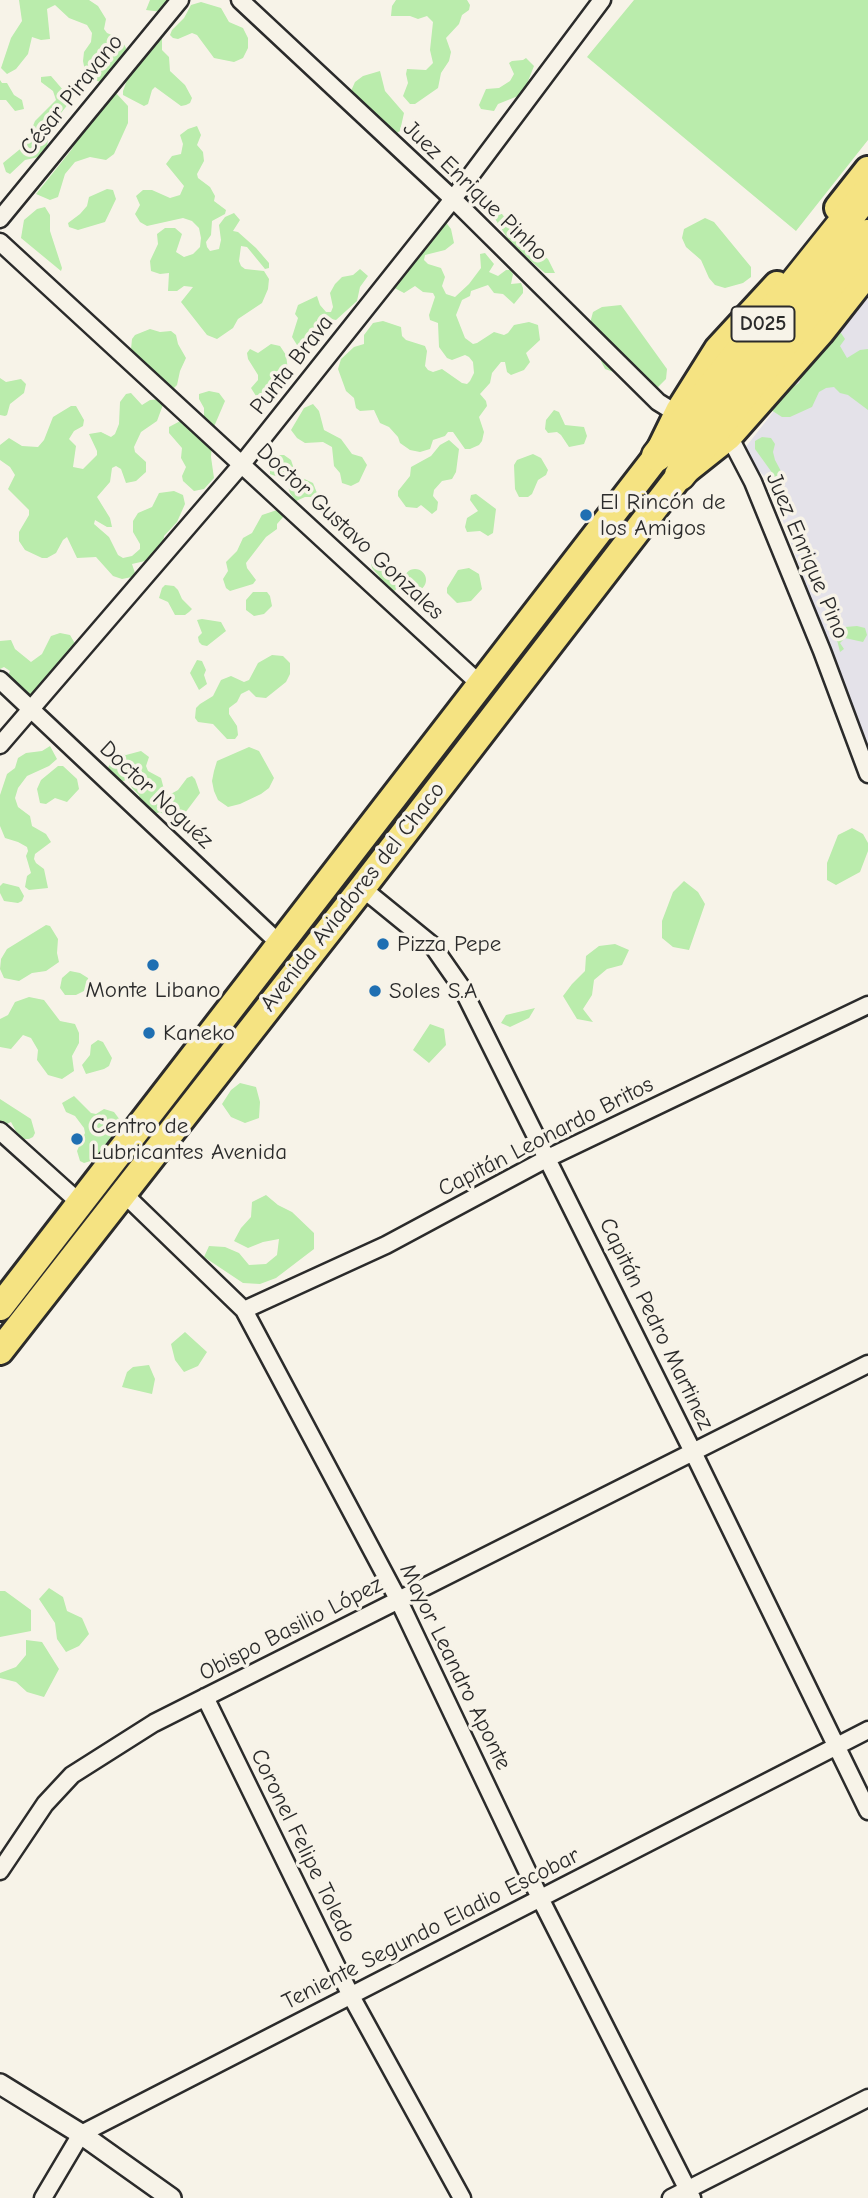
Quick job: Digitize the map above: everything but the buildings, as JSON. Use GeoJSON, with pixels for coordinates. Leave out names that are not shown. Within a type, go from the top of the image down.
{"type":"FeatureCollection","features":[{"type":"Feature","properties":{"kind":"highway","name":"Avenida Aviadores del Chaco"},"geometry":{"type":"LineString","coordinates":[[0,1307],[657,456],[679,411],[718,349],[769,295],[868,170]]}},
{"type":"Feature","properties":{"kind":"highway","name":"D025"},"geometry":{"type":"LineString","coordinates":[[657,456],[868,192]]}},
{"type":"Feature","properties":{"kind":"highway","name":"D025"},"geometry":{"type":"LineString","coordinates":[[680,475],[868,235]]}},
{"type":"Feature","properties":{"kind":"highway","name":"Avenida Aviadores del Chaco"},"geometry":{"type":"LineString","coordinates":[[0,1351],[680,475],[729,436],[820,333],[868,272]]}},
{"type":"Feature","properties":{"kind":"street","name":"César Piravano"},"geometry":{"type":"LineString","coordinates":[[0,219],[180,0]]}},
{"type":"Feature","properties":{"kind":"street","name":"Juez Enrique Pinho"},"geometry":{"type":"LineString","coordinates":[[240,0],[453,199],[658,402],[671,410],[679,411]]}},
{"type":"Feature","properties":{"kind":"street","name":"Punta Brava"},"geometry":{"type":"LineString","coordinates":[[0,745],[242,464],[453,199],[602,0]]}},
{"type":"Feature","properties":{"kind":"street","name":"Doctor Gustavo Gonzales"},"geometry":{"type":"LineString","coordinates":[[0,242],[482,686]]}},
{"type":"Feature","properties":{"kind":"street","name":"Juez Enrique Pino"},"geometry":{"type":"LineString","coordinates":[[729,436],[778,542],[868,774]]}},
{"type":"Feature","properties":{"kind":"street","name":"Doctor Noguéz"},"geometry":{"type":"LineString","coordinates":[[0,680],[280,944]]}},
{"type":"Feature","properties":{"kind":"street","name":"Capitán Pedro Martinez"},"geometry":{"type":"LineString","coordinates":[[362,888],[432,945],[462,988],[694,1452],[868,1811]]}},
{"type":"Feature","properties":{"kind":"street","name":"Capitán Leonardo Britos"},"geometry":{"type":"LineString","coordinates":[[244,1310],[386,1245],[548,1158],[868,1005]]}},
{"type":"Feature","properties":{"kind":"street"},"geometry":{"type":"LineString","coordinates":[[0,1131],[80,1203]]}},
{"type":"Feature","properties":{"kind":"street","name":"Mayor Leandro Aponte"},"geometry":{"type":"LineString","coordinates":[[123,1193],[244,1310],[399,1601],[540,1898],[690,2194]]}},
{"type":"Feature","properties":{"kind":"street","name":"Obispo Basilio López"},"geometry":{"type":"LineString","coordinates":[[0,1871],[45,1804],[72,1775],[153,1723],[868,1364]]}},
{"type":"Feature","properties":{"kind":"street","name":"Coronel Felipe Toledo"},"geometry":{"type":"LineString","coordinates":[[205,1697],[351,1996],[462,2198]]}},
{"type":"Feature","properties":{"kind":"street","name":"Teniente Segundo Eladio Escobar"},"geometry":{"type":"LineString","coordinates":[[81,2134],[868,1730]]}},
{"type":"Feature","properties":{"kind":"street"},"geometry":{"type":"LineString","coordinates":[[0,2084],[81,2134],[171,2198]]}},
{"type":"Feature","properties":{"kind":"street"},"geometry":{"type":"LineString","coordinates":[[671,2198],[690,2194],[868,2098]]}},
{"type":"Feature","properties":{"kind":"street"},"geometry":{"type":"LineString","coordinates":[[43,2198],[81,2134]]}},
{"type":"Feature","properties":{"kind":"shaded area"},"geometry":{"type":"Polygon","coordinates":[[[868,291],[868,756],[768,480],[741,453],[868,291]]]}},
{"type":"Feature","properties":{"kind":"green space"},"geometry":{"type":"Polygon","coordinates":[[[19,0],[89,0],[98,6],[106,19],[104,29],[107,33],[121,39],[126,48],[125,57],[104,83],[91,79],[85,71],[83,61],[92,33],[87,25],[69,18],[55,5],[47,9],[50,39],[32,37],[28,54],[16,69],[7,74],[1,68],[11,38],[22,21],[19,0]]]}},
{"type":"Feature","properties":{"kind":"green space"},"geometry":{"type":"Polygon","coordinates":[[[150,0],[176,0],[162,12],[146,10],[150,0]]]}},
{"type":"Feature","properties":{"kind":"green space"},"geometry":{"type":"Polygon","coordinates":[[[396,0],[467,0],[470,5],[459,24],[446,38],[451,52],[441,73],[438,88],[415,104],[410,104],[403,96],[408,83],[407,69],[426,70],[433,63],[430,50],[433,22],[427,16],[418,19],[391,16],[396,0]]]}},
{"type":"Feature","properties":{"kind":"green space"},"geometry":{"type":"Polygon","coordinates":[[[634,0],[868,0],[868,140],[796,231],[587,57],[634,0]]]}},
{"type":"Feature","properties":{"kind":"green space"},"geometry":{"type":"Polygon","coordinates":[[[201,2],[221,8],[229,22],[243,28],[248,38],[248,48],[243,58],[234,62],[214,58],[197,35],[192,33],[178,39],[170,35],[191,5],[201,2]]]}},
{"type":"Feature","properties":{"kind":"green space"},"geometry":{"type":"Polygon","coordinates":[[[160,31],[162,50],[169,57],[170,71],[185,85],[192,98],[186,105],[181,106],[155,87],[148,104],[144,106],[123,95],[130,72],[160,31]]]}},
{"type":"Feature","properties":{"kind":"green space"},"geometry":{"type":"Polygon","coordinates":[[[526,58],[534,66],[523,94],[498,104],[494,111],[481,109],[479,105],[486,89],[499,88],[510,81],[514,74],[509,63],[526,58]]]}},
{"type":"Feature","properties":{"kind":"green space"},"geometry":{"type":"Polygon","coordinates":[[[380,71],[385,91],[404,113],[400,131],[392,136],[352,101],[351,91],[355,82],[363,76],[380,71]]]}},
{"type":"Feature","properties":{"kind":"green space"},"geometry":{"type":"Polygon","coordinates":[[[51,76],[64,91],[73,93],[73,98],[61,113],[61,123],[48,136],[47,150],[39,157],[25,160],[10,174],[6,172],[3,163],[25,145],[35,121],[56,100],[53,91],[41,82],[41,77],[51,76]]]}},
{"type":"Feature","properties":{"kind":"green space"},"geometry":{"type":"Polygon","coordinates":[[[0,80],[7,83],[14,95],[22,100],[24,109],[15,111],[6,100],[0,100],[0,80]]]}},
{"type":"Feature","properties":{"kind":"green space"},"geometry":{"type":"Polygon","coordinates":[[[116,93],[128,106],[128,123],[114,154],[106,160],[90,157],[75,162],[65,174],[58,197],[50,200],[36,194],[72,149],[87,121],[116,93]]]}},
{"type":"Feature","properties":{"kind":"green space"},"geometry":{"type":"Polygon","coordinates":[[[197,126],[201,135],[197,145],[203,152],[204,161],[197,174],[198,178],[210,187],[215,196],[214,201],[226,210],[225,214],[212,221],[207,247],[210,251],[219,249],[219,225],[225,217],[234,213],[240,220],[233,231],[238,232],[256,248],[269,263],[269,268],[265,269],[247,247],[241,246],[241,266],[264,271],[269,279],[268,289],[262,303],[238,319],[233,328],[217,339],[207,335],[181,302],[193,287],[184,286],[177,291],[168,291],[169,273],[151,271],[150,261],[158,244],[157,234],[165,228],[175,228],[182,234],[176,252],[184,257],[193,254],[200,247],[199,228],[192,221],[183,218],[147,226],[140,222],[135,214],[140,205],[136,196],[143,190],[152,190],[170,198],[180,195],[184,186],[166,164],[172,156],[181,154],[183,144],[180,135],[197,126]]]}},
{"type":"Feature","properties":{"kind":"green space"},"geometry":{"type":"Polygon","coordinates":[[[107,189],[113,190],[116,199],[105,222],[78,230],[69,227],[68,223],[87,206],[89,197],[107,189]]]}},
{"type":"Feature","properties":{"kind":"green space"},"geometry":{"type":"Polygon","coordinates":[[[45,207],[50,215],[50,231],[61,271],[21,238],[24,220],[37,209],[45,207]]]}},
{"type":"Feature","properties":{"kind":"green space"},"geometry":{"type":"Polygon","coordinates":[[[490,211],[502,214],[523,240],[548,259],[555,273],[545,273],[526,257],[508,239],[490,211]]]}},
{"type":"Feature","properties":{"kind":"green space"},"geometry":{"type":"Polygon","coordinates":[[[705,218],[714,222],[751,267],[751,277],[743,283],[725,288],[715,285],[701,260],[686,247],[682,238],[684,229],[705,218]]]}},
{"type":"Feature","properties":{"kind":"green space"},"geometry":{"type":"Polygon","coordinates":[[[445,221],[451,229],[454,243],[445,250],[425,255],[424,260],[441,268],[445,277],[442,286],[446,294],[455,297],[469,284],[481,268],[480,254],[485,253],[494,264],[489,272],[498,276],[510,270],[513,274],[511,284],[521,283],[523,288],[523,293],[514,304],[503,294],[494,293],[488,285],[471,291],[470,296],[462,300],[456,315],[465,338],[473,344],[477,343],[494,332],[504,335],[514,325],[529,322],[538,325],[540,340],[526,353],[530,362],[524,370],[511,375],[507,372],[505,362],[501,362],[492,373],[490,383],[480,394],[487,406],[479,417],[484,432],[479,445],[465,449],[453,432],[448,432],[445,436],[433,440],[430,449],[420,452],[410,450],[400,443],[389,427],[380,423],[374,410],[360,411],[356,408],[354,398],[346,391],[338,369],[341,359],[354,347],[364,344],[364,335],[373,323],[383,321],[401,327],[402,336],[406,340],[425,346],[425,366],[428,370],[433,372],[442,369],[462,383],[467,384],[470,381],[474,373],[473,362],[469,357],[465,355],[452,360],[447,358],[439,347],[438,323],[430,320],[429,315],[435,297],[433,293],[423,292],[415,286],[404,293],[387,284],[409,240],[412,237],[416,239],[445,221]]]}},
{"type":"Feature","properties":{"kind":"green space"},"geometry":{"type":"Polygon","coordinates":[[[360,269],[368,276],[360,287],[357,301],[336,320],[326,318],[322,321],[315,340],[306,346],[297,345],[292,337],[298,318],[295,314],[298,305],[317,296],[326,312],[331,312],[333,307],[330,293],[335,284],[342,277],[353,275],[360,269]]]}},
{"type":"Feature","properties":{"kind":"green space"},"geometry":{"type":"Polygon","coordinates":[[[621,305],[667,369],[666,379],[653,392],[605,369],[601,361],[601,351],[590,323],[593,312],[602,307],[621,305]]]}},
{"type":"Feature","properties":{"kind":"green space"},"geometry":{"type":"Polygon","coordinates":[[[150,329],[171,331],[176,335],[186,358],[177,385],[169,393],[131,349],[135,335],[150,329]]]}},
{"type":"Feature","properties":{"kind":"green space"},"geometry":{"type":"Polygon","coordinates":[[[834,333],[841,333],[845,339],[840,346],[847,358],[860,350],[868,349],[868,410],[834,387],[819,392],[812,407],[790,417],[782,417],[771,410],[779,395],[799,383],[809,361],[834,333]]]}},
{"type":"Feature","properties":{"kind":"green space"},"geometry":{"type":"Polygon","coordinates":[[[271,344],[280,346],[286,355],[288,370],[285,385],[278,392],[256,396],[251,388],[258,380],[258,375],[247,353],[250,349],[258,353],[271,344]]]}},
{"type":"Feature","properties":{"kind":"green space"},"geometry":{"type":"Polygon","coordinates":[[[0,378],[6,382],[21,379],[26,384],[24,393],[10,404],[5,416],[0,415],[0,378]]]}},
{"type":"Feature","properties":{"kind":"green space"},"geometry":{"type":"Polygon","coordinates":[[[209,391],[219,393],[225,401],[213,429],[211,457],[214,478],[204,489],[194,491],[183,481],[186,467],[181,458],[182,448],[169,433],[169,427],[184,419],[204,428],[204,408],[199,394],[209,391]]]}},
{"type":"Feature","properties":{"kind":"green space"},"geometry":{"type":"Polygon","coordinates":[[[131,393],[142,405],[150,400],[161,399],[164,402],[157,421],[141,432],[134,447],[135,452],[146,462],[146,472],[136,481],[126,483],[121,469],[116,466],[112,468],[110,482],[97,497],[110,518],[112,527],[95,520],[94,524],[109,537],[118,555],[123,558],[132,556],[140,549],[133,532],[133,521],[138,513],[152,507],[159,493],[174,491],[183,495],[185,504],[177,522],[164,536],[163,546],[145,561],[132,564],[135,573],[132,577],[122,579],[113,576],[96,557],[77,558],[67,537],[56,553],[47,558],[25,550],[19,541],[19,532],[29,510],[8,489],[15,475],[10,467],[0,460],[0,445],[9,438],[22,446],[38,447],[44,440],[53,417],[71,406],[76,406],[84,420],[83,426],[74,431],[69,439],[76,446],[73,467],[83,469],[97,455],[89,434],[101,432],[111,437],[115,434],[119,424],[120,402],[126,394],[131,393]]]}},
{"type":"Feature","properties":{"kind":"green space"},"geometry":{"type":"Polygon","coordinates":[[[313,404],[319,411],[324,430],[341,439],[352,454],[362,457],[367,465],[359,482],[351,486],[342,483],[340,473],[334,466],[332,447],[323,442],[305,443],[291,430],[304,408],[313,404]]]}},
{"type":"Feature","properties":{"kind":"green space"},"geometry":{"type":"Polygon","coordinates":[[[554,410],[559,412],[565,425],[584,427],[587,436],[584,444],[569,447],[557,432],[548,433],[545,429],[546,420],[554,410]]]}},
{"type":"Feature","properties":{"kind":"green space"},"geometry":{"type":"Polygon","coordinates":[[[762,437],[771,438],[775,444],[773,452],[783,475],[783,483],[776,481],[755,449],[755,441],[762,437]]]}},
{"type":"Feature","properties":{"kind":"green space"},"geometry":{"type":"Polygon","coordinates":[[[449,440],[459,449],[456,472],[452,479],[442,481],[434,490],[433,496],[438,502],[437,510],[432,514],[421,505],[417,508],[406,507],[398,496],[398,491],[410,476],[411,467],[431,456],[440,445],[449,440]]]}},
{"type":"Feature","properties":{"kind":"green space"},"geometry":{"type":"Polygon","coordinates":[[[533,454],[541,458],[548,470],[546,475],[538,480],[532,494],[519,497],[515,489],[514,465],[517,460],[533,454]]]}},
{"type":"Feature","properties":{"kind":"green space"},"geometry":{"type":"Polygon","coordinates":[[[279,455],[291,460],[296,475],[313,483],[317,493],[315,497],[296,501],[286,480],[270,474],[270,460],[279,455]]]}},
{"type":"Feature","properties":{"kind":"green space"},"geometry":{"type":"Polygon","coordinates":[[[476,494],[496,509],[493,533],[488,536],[480,531],[467,532],[465,527],[467,518],[478,511],[470,500],[471,495],[476,494]]]}},
{"type":"Feature","properties":{"kind":"green space"},"geometry":{"type":"Polygon","coordinates":[[[277,510],[284,516],[277,524],[277,529],[266,537],[246,563],[256,580],[253,584],[230,591],[223,579],[228,571],[226,562],[237,551],[243,538],[252,533],[262,515],[277,510]]]}},
{"type":"Feature","properties":{"kind":"green space"},"geometry":{"type":"Polygon","coordinates":[[[380,559],[396,578],[398,588],[394,591],[389,591],[382,585],[372,568],[374,560],[380,559]]]}},
{"type":"Feature","properties":{"kind":"green space"},"geometry":{"type":"Polygon","coordinates":[[[469,568],[479,574],[482,589],[471,601],[457,603],[447,593],[447,588],[458,570],[469,568]]]}},
{"type":"Feature","properties":{"kind":"green space"},"geometry":{"type":"Polygon","coordinates":[[[415,569],[423,572],[426,580],[423,588],[415,591],[407,588],[404,580],[407,572],[415,569]]]}},
{"type":"Feature","properties":{"kind":"green space"},"geometry":{"type":"Polygon","coordinates":[[[165,585],[174,586],[178,590],[182,599],[192,609],[189,612],[175,615],[168,602],[159,598],[165,585]]]}},
{"type":"Feature","properties":{"kind":"green space"},"geometry":{"type":"Polygon","coordinates":[[[253,592],[267,592],[270,596],[272,606],[264,614],[254,616],[246,610],[246,600],[253,592]]]}},
{"type":"Feature","properties":{"kind":"green space"},"geometry":{"type":"Polygon","coordinates":[[[197,620],[221,622],[226,631],[207,646],[199,642],[198,637],[202,633],[197,620]]]}},
{"type":"Feature","properties":{"kind":"green space"},"geometry":{"type":"Polygon","coordinates":[[[834,628],[865,628],[867,635],[863,642],[845,638],[840,643],[844,649],[840,652],[834,628]]]}},
{"type":"Feature","properties":{"kind":"green space"},"geometry":{"type":"Polygon","coordinates":[[[60,633],[70,635],[77,647],[42,691],[28,697],[6,680],[10,671],[4,667],[0,669],[0,641],[11,640],[15,649],[31,662],[42,654],[51,636],[60,633]]]}},
{"type":"Feature","properties":{"kind":"green space"},"geometry":{"type":"Polygon","coordinates":[[[272,655],[283,656],[290,663],[290,674],[286,682],[266,698],[256,697],[249,690],[241,694],[237,702],[229,708],[229,714],[237,726],[238,735],[235,739],[227,739],[213,724],[198,722],[195,718],[196,708],[213,696],[221,680],[231,676],[244,682],[249,680],[258,663],[272,655]]]}},
{"type":"Feature","properties":{"kind":"green space"},"geometry":{"type":"Polygon","coordinates":[[[197,660],[202,661],[206,670],[204,675],[207,684],[199,690],[190,673],[197,660]]]}},
{"type":"Feature","properties":{"kind":"green space"},"geometry":{"type":"Polygon","coordinates":[[[519,662],[521,665],[0,1337],[0,1326],[519,662]]]}},
{"type":"Feature","properties":{"kind":"green space"},"geometry":{"type":"Polygon","coordinates":[[[50,746],[57,759],[49,766],[27,776],[18,788],[15,798],[18,807],[30,816],[32,826],[46,834],[51,842],[35,854],[34,859],[44,869],[48,888],[29,890],[25,887],[27,876],[31,873],[26,856],[27,847],[5,838],[0,826],[0,795],[7,774],[15,768],[18,758],[50,746]]]}},
{"type":"Feature","properties":{"kind":"green space"},"geometry":{"type":"Polygon","coordinates":[[[249,747],[259,751],[274,778],[269,788],[261,794],[228,807],[218,800],[214,791],[212,781],[217,761],[249,747]]]}},
{"type":"Feature","properties":{"kind":"green space"},"geometry":{"type":"Polygon","coordinates":[[[141,751],[149,757],[146,766],[148,771],[161,778],[165,793],[169,795],[178,790],[187,778],[192,776],[195,779],[200,793],[185,813],[169,818],[160,812],[152,815],[141,809],[139,795],[128,779],[119,783],[104,777],[113,757],[112,752],[126,755],[141,751]]]}},
{"type":"Feature","properties":{"kind":"green space"},"geometry":{"type":"Polygon","coordinates":[[[58,766],[63,766],[77,779],[79,789],[67,802],[55,798],[46,804],[40,803],[37,789],[41,780],[58,766]]]}},
{"type":"Feature","properties":{"kind":"green space"},"geometry":{"type":"Polygon","coordinates":[[[852,828],[863,834],[868,843],[868,851],[860,872],[836,885],[827,880],[827,863],[838,835],[852,828]]]}},
{"type":"Feature","properties":{"kind":"green space"},"geometry":{"type":"Polygon","coordinates":[[[684,881],[698,892],[705,904],[689,950],[673,947],[662,938],[662,921],[673,892],[684,881]]]}},
{"type":"Feature","properties":{"kind":"green space"},"geometry":{"type":"Polygon","coordinates":[[[3,883],[19,887],[24,896],[22,901],[4,901],[0,893],[3,883]]]}},
{"type":"Feature","properties":{"kind":"green space"},"geometry":{"type":"Polygon","coordinates":[[[46,925],[50,926],[58,939],[59,962],[46,971],[32,973],[19,981],[4,978],[0,969],[1,959],[7,949],[46,925]]]}},
{"type":"Feature","properties":{"kind":"green space"},"geometry":{"type":"Polygon","coordinates":[[[615,944],[629,950],[622,965],[607,969],[594,980],[592,995],[583,1009],[593,1022],[577,1019],[563,996],[585,971],[586,956],[599,946],[615,944]]]}},
{"type":"Feature","properties":{"kind":"green space"},"geometry":{"type":"Polygon","coordinates":[[[70,971],[88,978],[89,983],[84,991],[76,995],[65,995],[60,988],[62,978],[70,971]]]}},
{"type":"Feature","properties":{"kind":"green space"},"geometry":{"type":"Polygon","coordinates":[[[29,997],[44,1000],[60,1021],[75,1024],[79,1033],[79,1043],[72,1056],[74,1071],[62,1079],[48,1075],[37,1060],[38,1050],[31,1038],[23,1035],[11,1049],[0,1047],[0,1019],[8,1015],[15,1002],[29,997]]]}},
{"type":"Feature","properties":{"kind":"green space"},"geometry":{"type":"Polygon","coordinates":[[[535,1008],[529,1018],[510,1027],[501,1023],[506,1015],[535,1008]]]}},
{"type":"Feature","properties":{"kind":"green space"},"geometry":{"type":"Polygon","coordinates":[[[430,1024],[444,1029],[446,1045],[429,1063],[413,1050],[430,1024]]]}},
{"type":"Feature","properties":{"kind":"green space"},"geometry":{"type":"Polygon","coordinates":[[[98,1040],[103,1042],[112,1058],[109,1066],[86,1074],[82,1065],[90,1055],[91,1045],[98,1040]]]}},
{"type":"Feature","properties":{"kind":"green space"},"geometry":{"type":"Polygon","coordinates":[[[240,1083],[256,1087],[260,1102],[259,1118],[245,1123],[231,1117],[222,1104],[231,1090],[240,1083]]]}},
{"type":"Feature","properties":{"kind":"green space"},"geometry":{"type":"Polygon","coordinates":[[[74,1096],[91,1113],[96,1114],[104,1109],[114,1112],[120,1120],[116,1144],[107,1146],[94,1160],[84,1163],[80,1161],[77,1151],[85,1133],[84,1128],[75,1116],[66,1112],[62,1103],[74,1096]]]}},
{"type":"Feature","properties":{"kind":"green space"},"geometry":{"type":"Polygon","coordinates":[[[0,1099],[31,1119],[35,1133],[33,1137],[20,1139],[11,1122],[0,1127],[0,1099]]]}},
{"type":"Feature","properties":{"kind":"green space"},"geometry":{"type":"Polygon","coordinates":[[[266,1195],[292,1212],[314,1233],[314,1249],[276,1278],[260,1284],[243,1283],[204,1257],[209,1246],[225,1247],[239,1253],[249,1265],[266,1264],[277,1255],[279,1239],[248,1248],[234,1241],[251,1217],[252,1202],[266,1195]]]}},
{"type":"Feature","properties":{"kind":"green space"},"geometry":{"type":"Polygon","coordinates":[[[185,1332],[207,1352],[198,1366],[184,1372],[175,1360],[171,1344],[185,1332]]]}},
{"type":"Feature","properties":{"kind":"green space"},"geometry":{"type":"Polygon","coordinates":[[[149,1365],[155,1379],[152,1394],[122,1387],[127,1372],[133,1367],[149,1365]]]}},
{"type":"Feature","properties":{"kind":"green space"},"geometry":{"type":"Polygon","coordinates":[[[49,1588],[63,1597],[67,1611],[82,1618],[89,1634],[79,1646],[66,1652],[57,1639],[55,1623],[39,1599],[49,1588]]]}},
{"type":"Feature","properties":{"kind":"green space"},"geometry":{"type":"Polygon","coordinates":[[[0,1591],[5,1591],[31,1610],[31,1631],[0,1637],[0,1591]]]}},
{"type":"Feature","properties":{"kind":"green space"},"geometry":{"type":"Polygon","coordinates":[[[26,1640],[42,1642],[59,1669],[44,1697],[27,1692],[16,1682],[0,1678],[0,1673],[16,1667],[26,1655],[26,1640]]]}},
{"type":"Feature","properties":{"kind":"place","name":"El Rincón de los Amigos"},"geometry":{"type":"Point","coordinates":[586,515]}},
{"type":"Feature","properties":{"kind":"place","name":"Pizza Pepe"},"geometry":{"type":"Point","coordinates":[383,944]}},
{"type":"Feature","properties":{"kind":"place","name":"Monte Libano"},"geometry":{"type":"Point","coordinates":[153,965]}},
{"type":"Feature","properties":{"kind":"place","name":"Soles S.A"},"geometry":{"type":"Point","coordinates":[375,991]}},
{"type":"Feature","properties":{"kind":"place","name":"Kaneko"},"geometry":{"type":"Point","coordinates":[149,1033]}},
{"type":"Feature","properties":{"kind":"place","name":"Centro de Lubricantes Avenida"},"geometry":{"type":"Point","coordinates":[77,1139]}}]}
